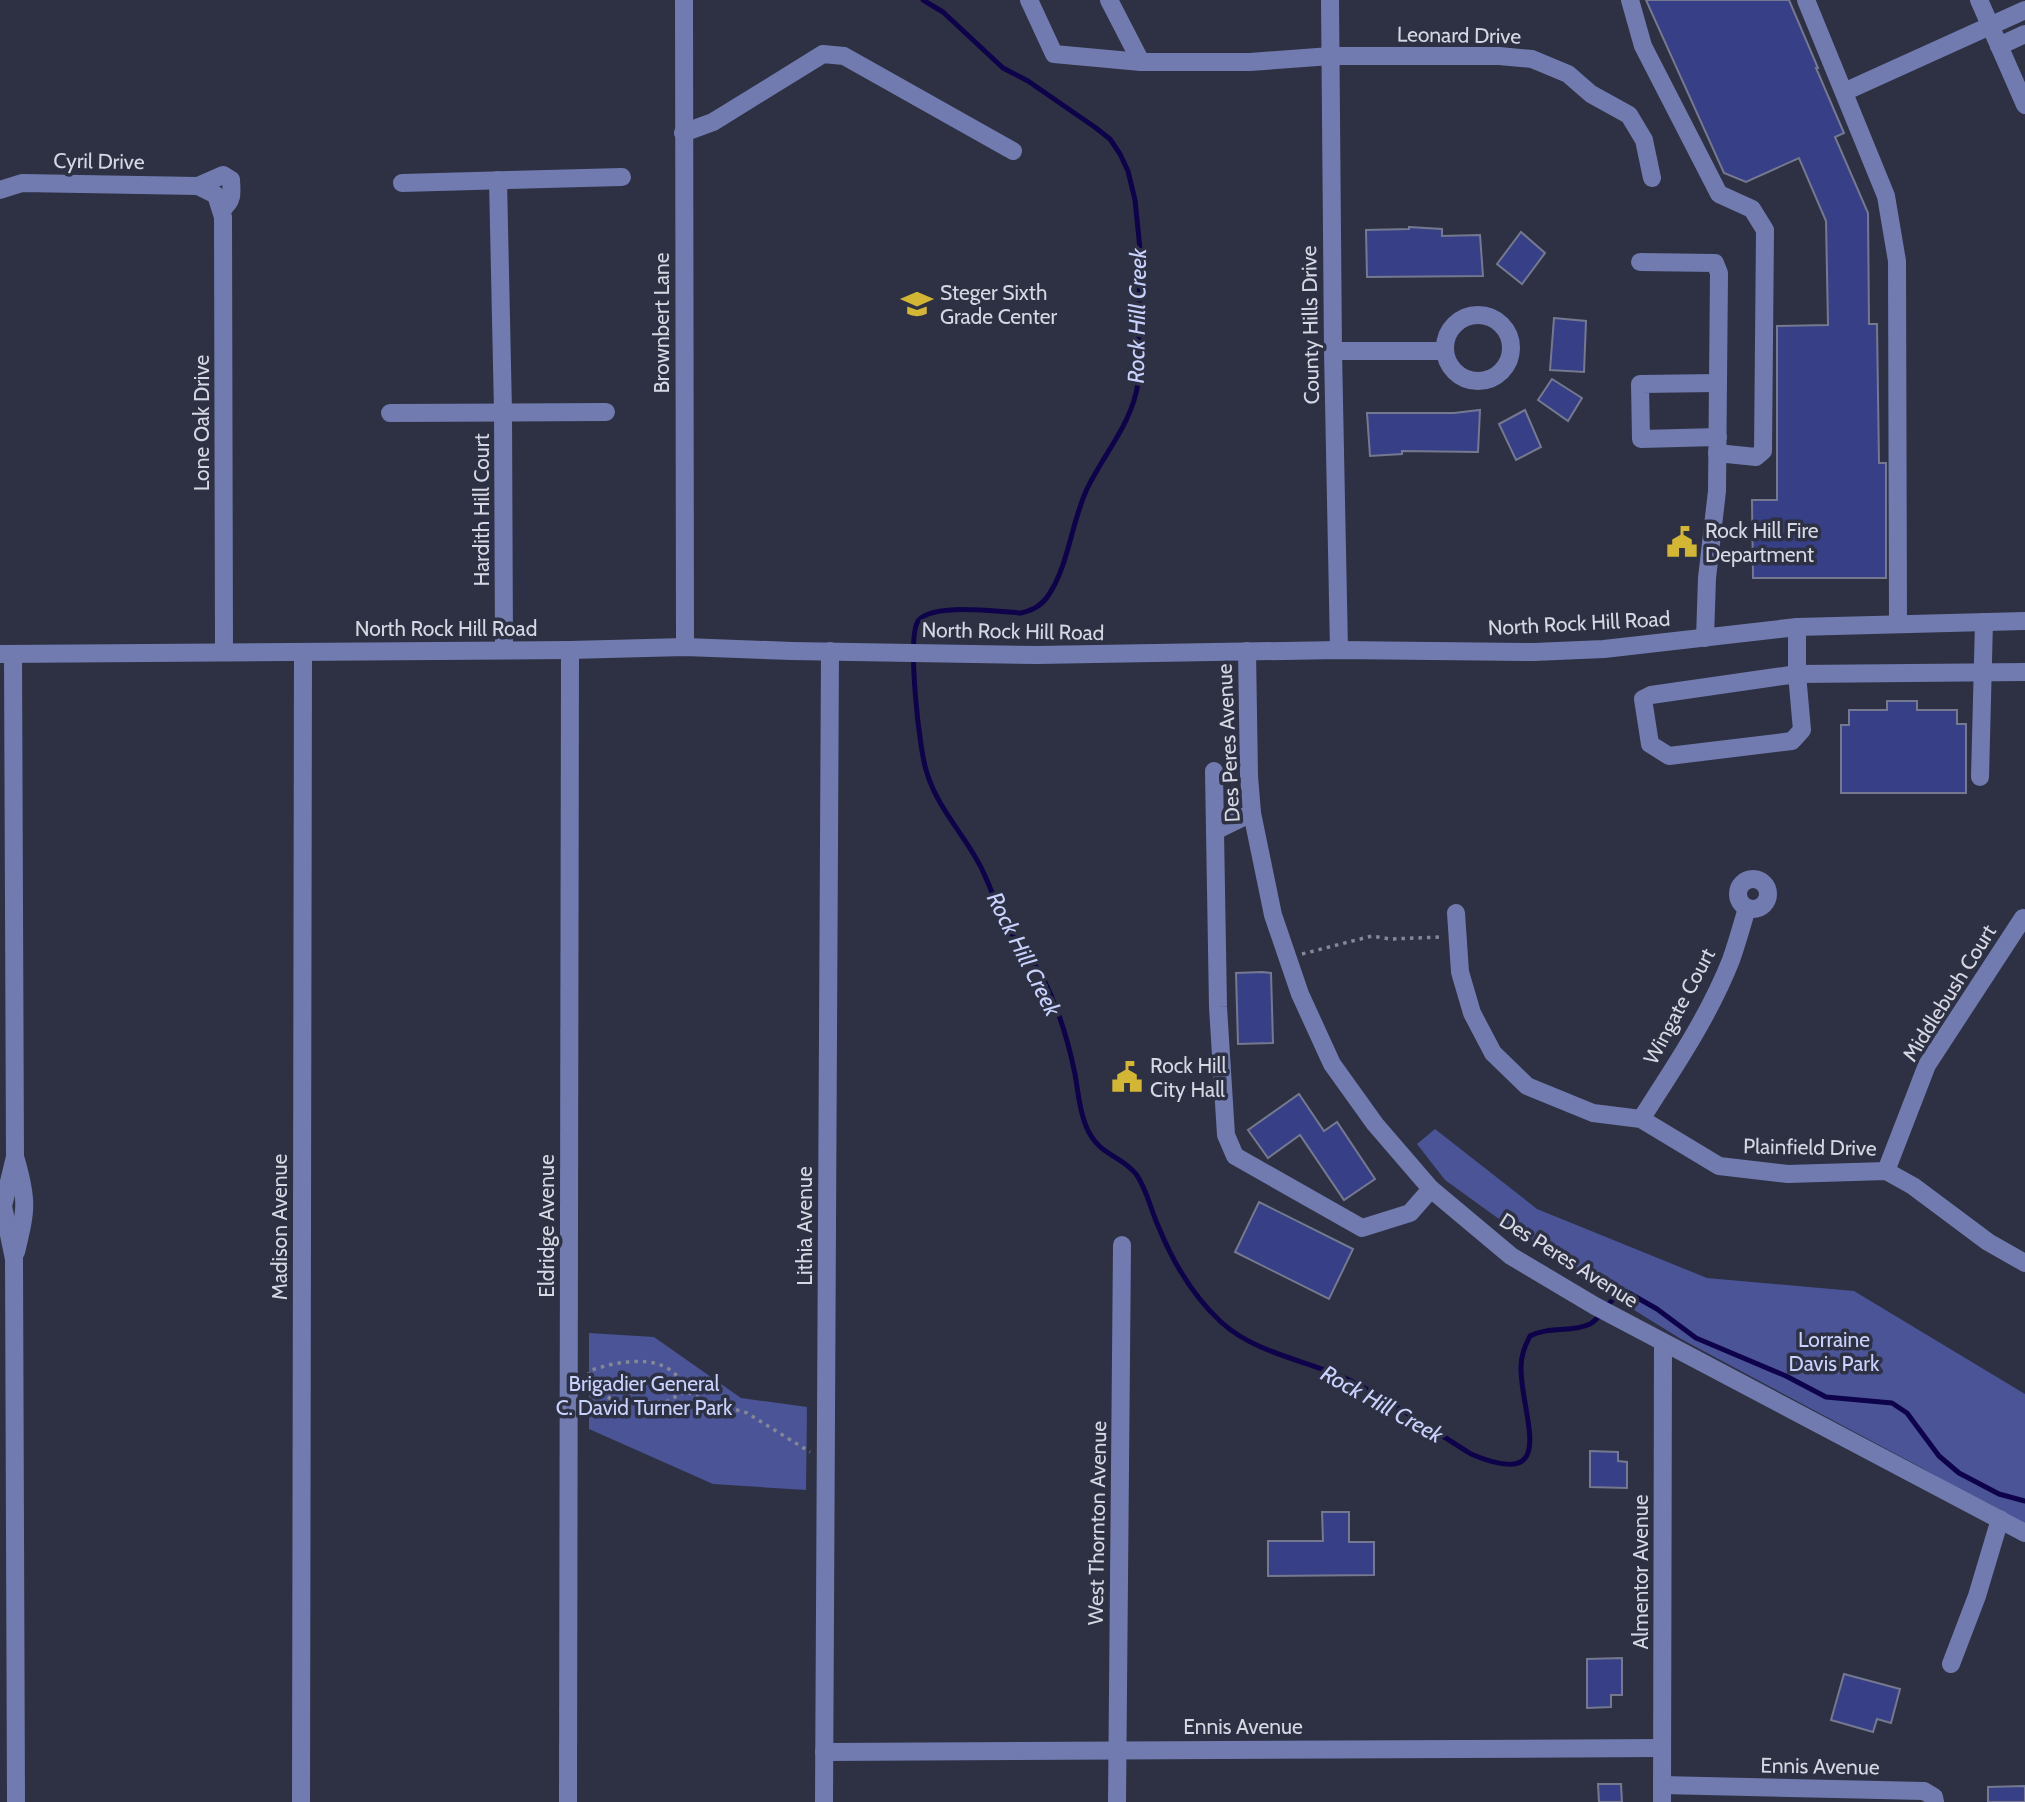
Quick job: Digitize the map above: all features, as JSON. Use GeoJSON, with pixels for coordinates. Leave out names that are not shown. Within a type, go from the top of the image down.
{"type":"FeatureCollection","features":[{"type":"Feature","properties":{"kind":"street","name":"Brownbert Lane"},"geometry":{"type":"LineString","coordinates":[[684,0],[685,647]]}},
{"type":"Feature","properties":{"kind":"street","name":"Leonard Drive"},"geometry":{"type":"LineString","coordinates":[[1029,0],[1054,54],[1141,62],[1250,62],[1331,56],[1499,55],[1532,59],[1568,74],[1591,94],[1629,115],[1644,140],[1652,178]]}},
{"type":"Feature","properties":{"kind":"street"},"geometry":{"type":"LineString","coordinates":[[1109,0],[1141,62]]}},
{"type":"Feature","properties":{"kind":"street","name":"County Hills Drive"},"geometry":{"type":"LineString","coordinates":[[1331,0],[1333,351],[1339,650]]}},
{"type":"Feature","properties":{"kind":"street"},"geometry":{"type":"LineString","coordinates":[[1630,0],[1643,46],[1719,194],[1752,209],[1765,230],[1763,451],[1756,457],[1717,445],[1641,439],[1640,384],[1718,383]]}},
{"type":"Feature","properties":{"kind":"street"},"geometry":{"type":"LineString","coordinates":[[1806,0],[1886,196],[1897,261],[1898,625]]}},
{"type":"Feature","properties":{"kind":"street"},"geometry":{"type":"LineString","coordinates":[[1979,0],[2025,104]]}},
{"type":"Feature","properties":{"kind":"street"},"geometry":{"type":"LineString","coordinates":[[1844,92],[2025,10]]}},
{"type":"Feature","properties":{"kind":"street"},"geometry":{"type":"LineString","coordinates":[[1999,46],[2025,34]]}},
{"type":"Feature","properties":{"kind":"street"},"geometry":{"type":"LineString","coordinates":[[683,133],[713,121],[823,54],[832,53],[844,56],[1013,151]]}},
{"type":"Feature","properties":{"kind":"street"},"geometry":{"type":"LineString","coordinates":[[402,183],[622,177]]}},
{"type":"Feature","properties":{"kind":"street","name":"Hardith Hill Court"},"geometry":{"type":"LineString","coordinates":[[498,180],[504,650]]}},
{"type":"Feature","properties":{"kind":"street","name":"Cyril Drive"},"geometry":{"type":"LineString","coordinates":[[4,185],[198,186],[219,202]]}},
{"type":"Feature","properties":{"kind":"street","name":"Lone Oak Drive"},"geometry":{"type":"LineString","coordinates":[[219,202],[224,651]]}},
{"type":"Feature","properties":{"kind":"street"},"geometry":{"type":"LineString","coordinates":[[1640,262],[1715,263],[1719,273],[1717,491],[1707,578],[1705,638]]}},
{"type":"Feature","properties":{"kind":"street"},"geometry":{"type":"LineString","coordinates":[[1333,351],[1445,352]]}},
{"type":"Feature","properties":{"kind":"street","name":"Hardith Hill Court"},"geometry":{"type":"LineString","coordinates":[[390,412],[606,412]]}},
{"type":"Feature","properties":{"kind":"street","name":"North Rock Hill Road"},"geometry":{"type":"LineString","coordinates":[[7,655],[685,647],[938,653],[1142,654],[1339,650],[1534,652],[1604,649],[1797,627],[2025,621]]}},
{"type":"Feature","properties":{"kind":"street"},"geometry":{"type":"LineString","coordinates":[[1980,777],[1984,622]]}},
{"type":"Feature","properties":{"kind":"street"},"geometry":{"type":"LineString","coordinates":[[1797,627],[1797,674],[1802,730],[1792,741],[1669,756],[1650,744],[1643,699],[1651,695],[1797,674],[2025,672]]}},
{"type":"Feature","properties":{"kind":"street","name":"Eldridge Avenue"},"geometry":{"type":"LineString","coordinates":[[568,1802],[570,650]]}},
{"type":"Feature","properties":{"kind":"street","name":"Lithia Avenue"},"geometry":{"type":"LineString","coordinates":[[824,1802],[830,651]]}},
{"type":"Feature","properties":{"kind":"street","name":"Des Peres Avenue"},"geometry":{"type":"LineString","coordinates":[[1247,651],[1252,813],[1273,915],[1300,994],[1332,1064],[1375,1124],[1431,1189],[1511,1256],[1595,1306],[2025,1533]]}},
{"type":"Feature","properties":{"kind":"street","name":"Madison Avenue"},"geometry":{"type":"LineString","coordinates":[[301,1802],[303,652]]}},
{"type":"Feature","properties":{"kind":"street"},"geometry":{"type":"LineString","coordinates":[[7,655],[15,1157],[25,1197],[14,1259],[16,1802]]}},
{"type":"Feature","properties":{"kind":"street"},"geometry":{"type":"LineString","coordinates":[[1214,771],[1218,1007],[1226,1135],[1235,1156],[1362,1228],[1410,1213],[1431,1189]]}},
{"type":"Feature","properties":{"kind":"street"},"geometry":{"type":"LineString","coordinates":[[1216,831],[1252,813]]}},
{"type":"Feature","properties":{"kind":"street","name":"Wingate Court"},"geometry":{"type":"LineString","coordinates":[[1641,1119],[1676,1065],[1715,995],[1731,959],[1747,908]]}},
{"type":"Feature","properties":{"kind":"street","name":"Plainfield Drive"},"geometry":{"type":"LineString","coordinates":[[1456,913],[1460,972],[1472,1013],[1493,1053],[1527,1086],[1593,1113],[1641,1119],[1719,1166],[1788,1174],[1886,1171],[1913,1186],[1988,1242],[2025,1263]]}},
{"type":"Feature","properties":{"kind":"street","name":"Middlebush Court"},"geometry":{"type":"LineString","coordinates":[[1886,1171],[1927,1065],[2022,918]]}},
{"type":"Feature","properties":{"kind":"street","name":"West Thornton Avenue"},"geometry":{"type":"LineString","coordinates":[[1117,1802],[1122,1245]]}},
{"type":"Feature","properties":{"kind":"street","name":"Almentor Avenue"},"geometry":{"type":"LineString","coordinates":[[1662,1793],[1663,1342]]}},
{"type":"Feature","properties":{"kind":"street"},"geometry":{"type":"LineString","coordinates":[[1951,1664],[1978,1596],[2000,1519]]}},
{"type":"Feature","properties":{"kind":"street","name":"Ennis Avenue"},"geometry":{"type":"LineString","coordinates":[[824,1752],[1662,1748]]}},
{"type":"Feature","properties":{"kind":"street","name":"Ennis Avenue"},"geometry":{"type":"LineString","coordinates":[[1662,1793],[1924,1791],[1935,1800]]}},
{"type":"Feature","properties":{"kind":"path"},"geometry":{"type":"LineString","coordinates":[[1288,958],[1373,936],[1390,939],[1458,938]]}},
{"type":"Feature","properties":{"kind":"path"},"geometry":{"type":"LineString","coordinates":[[589,1384],[589,1371],[612,1363],[662,1366],[676,1375],[686,1391],[703,1400],[747,1413],[811,1453],[825,1456]]}},
{"type":"Feature","properties":{"kind":"path"},"geometry":{"type":"LineString","coordinates":[[569,1383],[589,1384],[616,1402],[666,1402],[686,1391]]}},
{"type":"Feature","properties":{"kind":"green space","name":"Lorraine Davis Park"},"geometry":{"type":"Polygon","coordinates":[[[1435,1129],[1537,1209],[1707,1278],[1854,1291],[2025,1394],[2025,1527],[1922,1468],[1681,1339],[1571,1271],[1445,1180],[1417,1144],[1435,1129]]]}},
{"type":"Feature","properties":{"kind":"green space","name":"Brigadier General C. David Turner Park"},"geometry":{"type":"Polygon","coordinates":[[[589,1333],[654,1337],[741,1398],[807,1407],[806,1490],[713,1484],[589,1429],[589,1333]]]}},
{"type":"Feature","properties":{"kind":"building"},"geometry":{"type":"Polygon","coordinates":[[[1646,0],[1789,0],[1818,68],[1844,133],[1835,137],[1868,213],[1869,324],[1877,324],[1879,463],[1886,463],[1886,578],[1753,578],[1752,500],[1777,500],[1777,326],[1828,325],[1826,221],[1799,158],[1746,182],[1724,173],[1646,0]]]}},
{"type":"Feature","properties":{"kind":"building"},"geometry":{"type":"Polygon","coordinates":[[[1409,227],[1442,229],[1442,236],[1480,235],[1483,276],[1367,277],[1366,230],[1409,227]]]}},
{"type":"Feature","properties":{"kind":"building"},"geometry":{"type":"Polygon","coordinates":[[[1521,232],[1545,253],[1522,284],[1497,264],[1521,232]]]}},
{"type":"Feature","properties":{"kind":"building"},"geometry":{"type":"Polygon","coordinates":[[[1554,318],[1586,321],[1584,372],[1550,370],[1554,318]]]}},
{"type":"Feature","properties":{"kind":"building"},"geometry":{"type":"Polygon","coordinates":[[[1552,379],[1582,398],[1568,421],[1538,400],[1552,379]]]}},
{"type":"Feature","properties":{"kind":"building"},"geometry":{"type":"Polygon","coordinates":[[[1480,410],[1478,452],[1402,451],[1402,454],[1370,456],[1367,413],[1454,413],[1480,410]]]}},
{"type":"Feature","properties":{"kind":"building"},"geometry":{"type":"Polygon","coordinates":[[[1525,410],[1541,447],[1516,460],[1499,424],[1525,410]]]}},
{"type":"Feature","properties":{"kind":"building"},"geometry":{"type":"Polygon","coordinates":[[[1887,701],[1917,701],[1917,710],[1957,710],[1957,724],[1966,724],[1966,793],[1841,793],[1841,725],[1849,725],[1849,710],[1887,710],[1887,701]]]}},
{"type":"Feature","properties":{"kind":"building"},"geometry":{"type":"Polygon","coordinates":[[[1236,973],[1271,973],[1273,1043],[1238,1044],[1236,973]]]}},
{"type":"Feature","properties":{"kind":"building"},"geometry":{"type":"Polygon","coordinates":[[[1299,1094],[1324,1131],[1337,1122],[1375,1179],[1344,1200],[1300,1135],[1268,1158],[1248,1130],[1299,1094]]]}},
{"type":"Feature","properties":{"kind":"building"},"geometry":{"type":"Polygon","coordinates":[[[1259,1202],[1353,1249],[1329,1299],[1235,1252],[1259,1202]]]}},
{"type":"Feature","properties":{"kind":"building"},"geometry":{"type":"Polygon","coordinates":[[[1590,1451],[1618,1452],[1618,1461],[1627,1462],[1627,1488],[1590,1487],[1590,1451]]]}},
{"type":"Feature","properties":{"kind":"building"},"geometry":{"type":"Polygon","coordinates":[[[1322,1512],[1349,1512],[1349,1542],[1374,1542],[1374,1575],[1268,1576],[1268,1541],[1323,1541],[1322,1512]]]}},
{"type":"Feature","properties":{"kind":"building"},"geometry":{"type":"Polygon","coordinates":[[[1622,1658],[1622,1695],[1611,1695],[1611,1707],[1587,1708],[1587,1659],[1622,1658]]]}},
{"type":"Feature","properties":{"kind":"building"},"geometry":{"type":"Polygon","coordinates":[[[1844,1674],[1900,1689],[1891,1723],[1877,1719],[1873,1732],[1831,1720],[1844,1674]]]}},
{"type":"Feature","properties":{"kind":"building"},"geometry":{"type":"Polygon","coordinates":[[[1598,1784],[1621,1784],[1622,1802],[1599,1802],[1598,1784]]]}},
{"type":"Feature","properties":{"kind":"building"},"geometry":{"type":"Polygon","coordinates":[[[2025,1786],[2025,1802],[1988,1802],[1988,1787],[2025,1786]]]}},
{"type":"Feature","properties":{"kind":"waterway","name":"Rock Hill Creek"},"geometry":{"type":"LineString","coordinates":[[923,0],[943,12],[1003,68],[1028,81],[1110,139],[1128,171],[1135,200],[1140,249],[1138,383],[1124,425],[1087,489],[1061,571],[1048,596],[1033,609],[1021,613],[951,610],[926,615],[918,621],[914,649],[915,695],[924,761],[931,785],[981,868],[1006,925],[1036,967],[1052,997],[1065,1035],[1086,1126],[1103,1149],[1136,1174],[1171,1254],[1193,1290],[1221,1322],[1250,1342],[1349,1380],[1396,1406],[1471,1454],[1499,1463],[1517,1463],[1527,1456],[1530,1443],[1529,1425],[1521,1367],[1530,1336],[1590,1324],[1617,1295],[1621,1292],[1629,1293],[1657,1309],[1696,1338],[1786,1376],[1826,1397],[1892,1403],[1907,1413],[1939,1456],[1959,1473],[1999,1494],[2025,1501]]}},
{"type":"Feature","properties":{"kind":"place","name":"Steger Sixth Grade Center"},"geometry":{"type":"Point","coordinates":[917,304]}},
{"type":"Feature","properties":{"kind":"place","name":"Rock Hill Fire Department"},"geometry":{"type":"Point","coordinates":[1682,542]}},
{"type":"Feature","properties":{"kind":"place","name":"Rock Hill City Hall"},"geometry":{"type":"Point","coordinates":[1127,1077]}}]}
